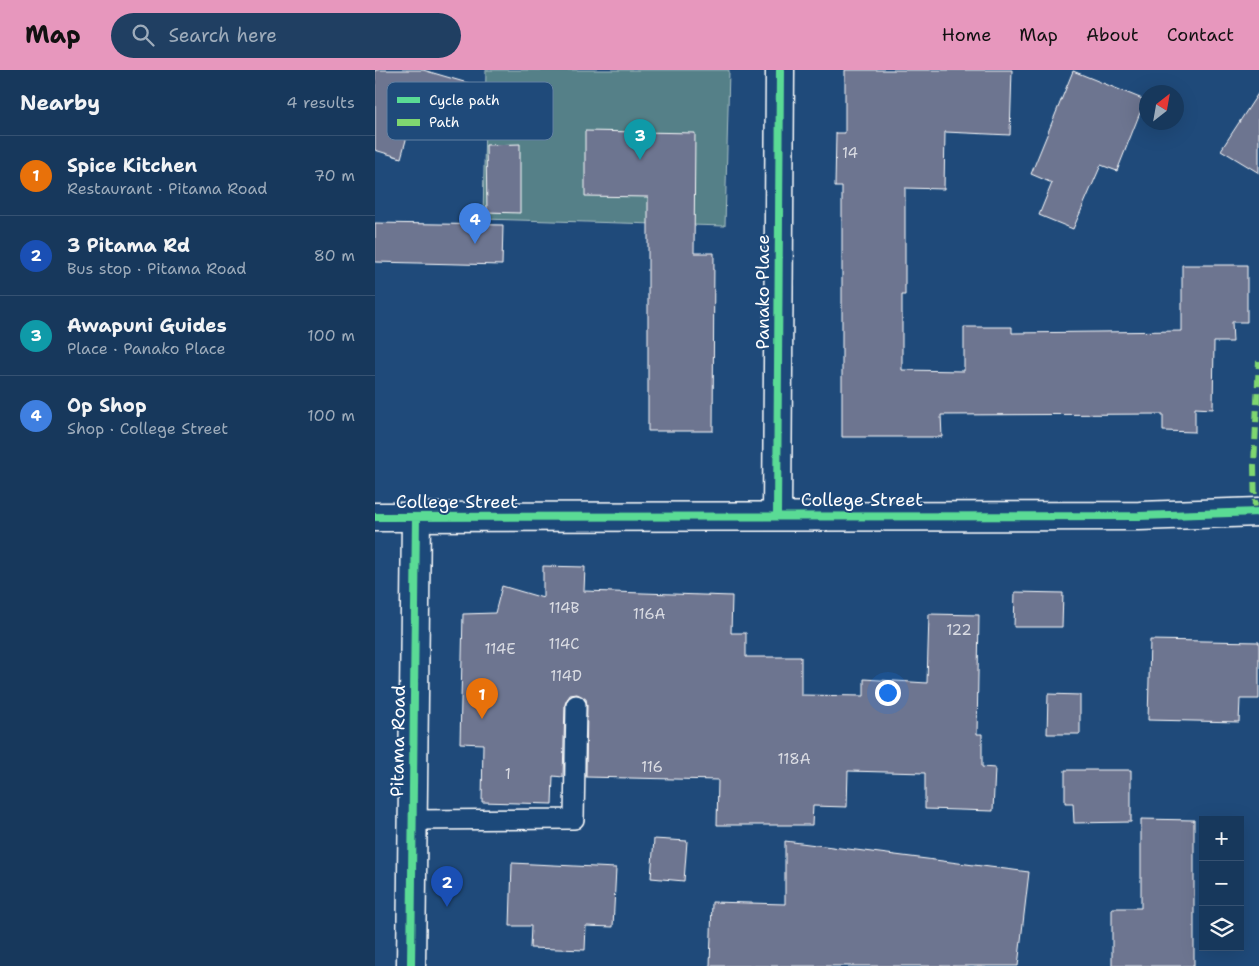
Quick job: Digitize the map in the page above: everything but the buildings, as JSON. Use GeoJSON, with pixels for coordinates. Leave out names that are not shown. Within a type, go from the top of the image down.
{"type":"FeatureCollection","features":[{"type":"Feature","properties":{"kind":"street","name":"Panako Place"},"geometry":{"type":"LineString","coordinates":[[777,515],[780,70]]}},
{"type":"Feature","properties":{"kind":"street","name":"College Street"},"geometry":{"type":"LineString","coordinates":[[375,516],[1139,516],[1259,512]]}},
{"type":"Feature","properties":{"kind":"street","name":"Pitama Road"},"geometry":{"type":"LineString","coordinates":[[411,966],[416,517]]}},
{"type":"Feature","properties":{"kind":"lane"},"geometry":{"type":"LineString","coordinates":[[412,820],[574,819],[576,705]]}},
{"type":"Feature","properties":{"kind":"green space"},"geometry":{"type":"Polygon","coordinates":[[[486,70],[729,70],[725,226],[483,219],[485,140],[553,140],[553,82],[486,82],[486,70]]]}},
{"type":"Feature","properties":{"kind":"marked path"},"geometry":{"type":"LineString","coordinates":[[1255,512],[1254,466],[1259,361]]}},
{"type":"Feature","properties":{"kind":"cycle path"},"geometry":{"type":"LineString","coordinates":[[777,515],[780,70]]}},
{"type":"Feature","properties":{"kind":"cycle path"},"geometry":{"type":"LineString","coordinates":[[375,517],[1139,516],[1259,512]]}},
{"type":"Feature","properties":{"kind":"cycle path"},"geometry":{"type":"LineString","coordinates":[[411,966],[416,517]]}},
{"type":"Feature","properties":{"kind":"place","name":"Awapuni Guides"},"geometry":{"type":"Point","coordinates":[640,160]}},
{"type":"Feature","properties":{"kind":"place","name":"Op Shop"},"geometry":{"type":"Point","coordinates":[475,244]}},
{"type":"Feature","properties":{"kind":"place","name":"Spice Kitchen"},"geometry":{"type":"Point","coordinates":[482,719]}},
{"type":"Feature","properties":{"kind":"place","name":"3 Pitama Rd"},"geometry":{"type":"Point","coordinates":[447,907]}}]}
